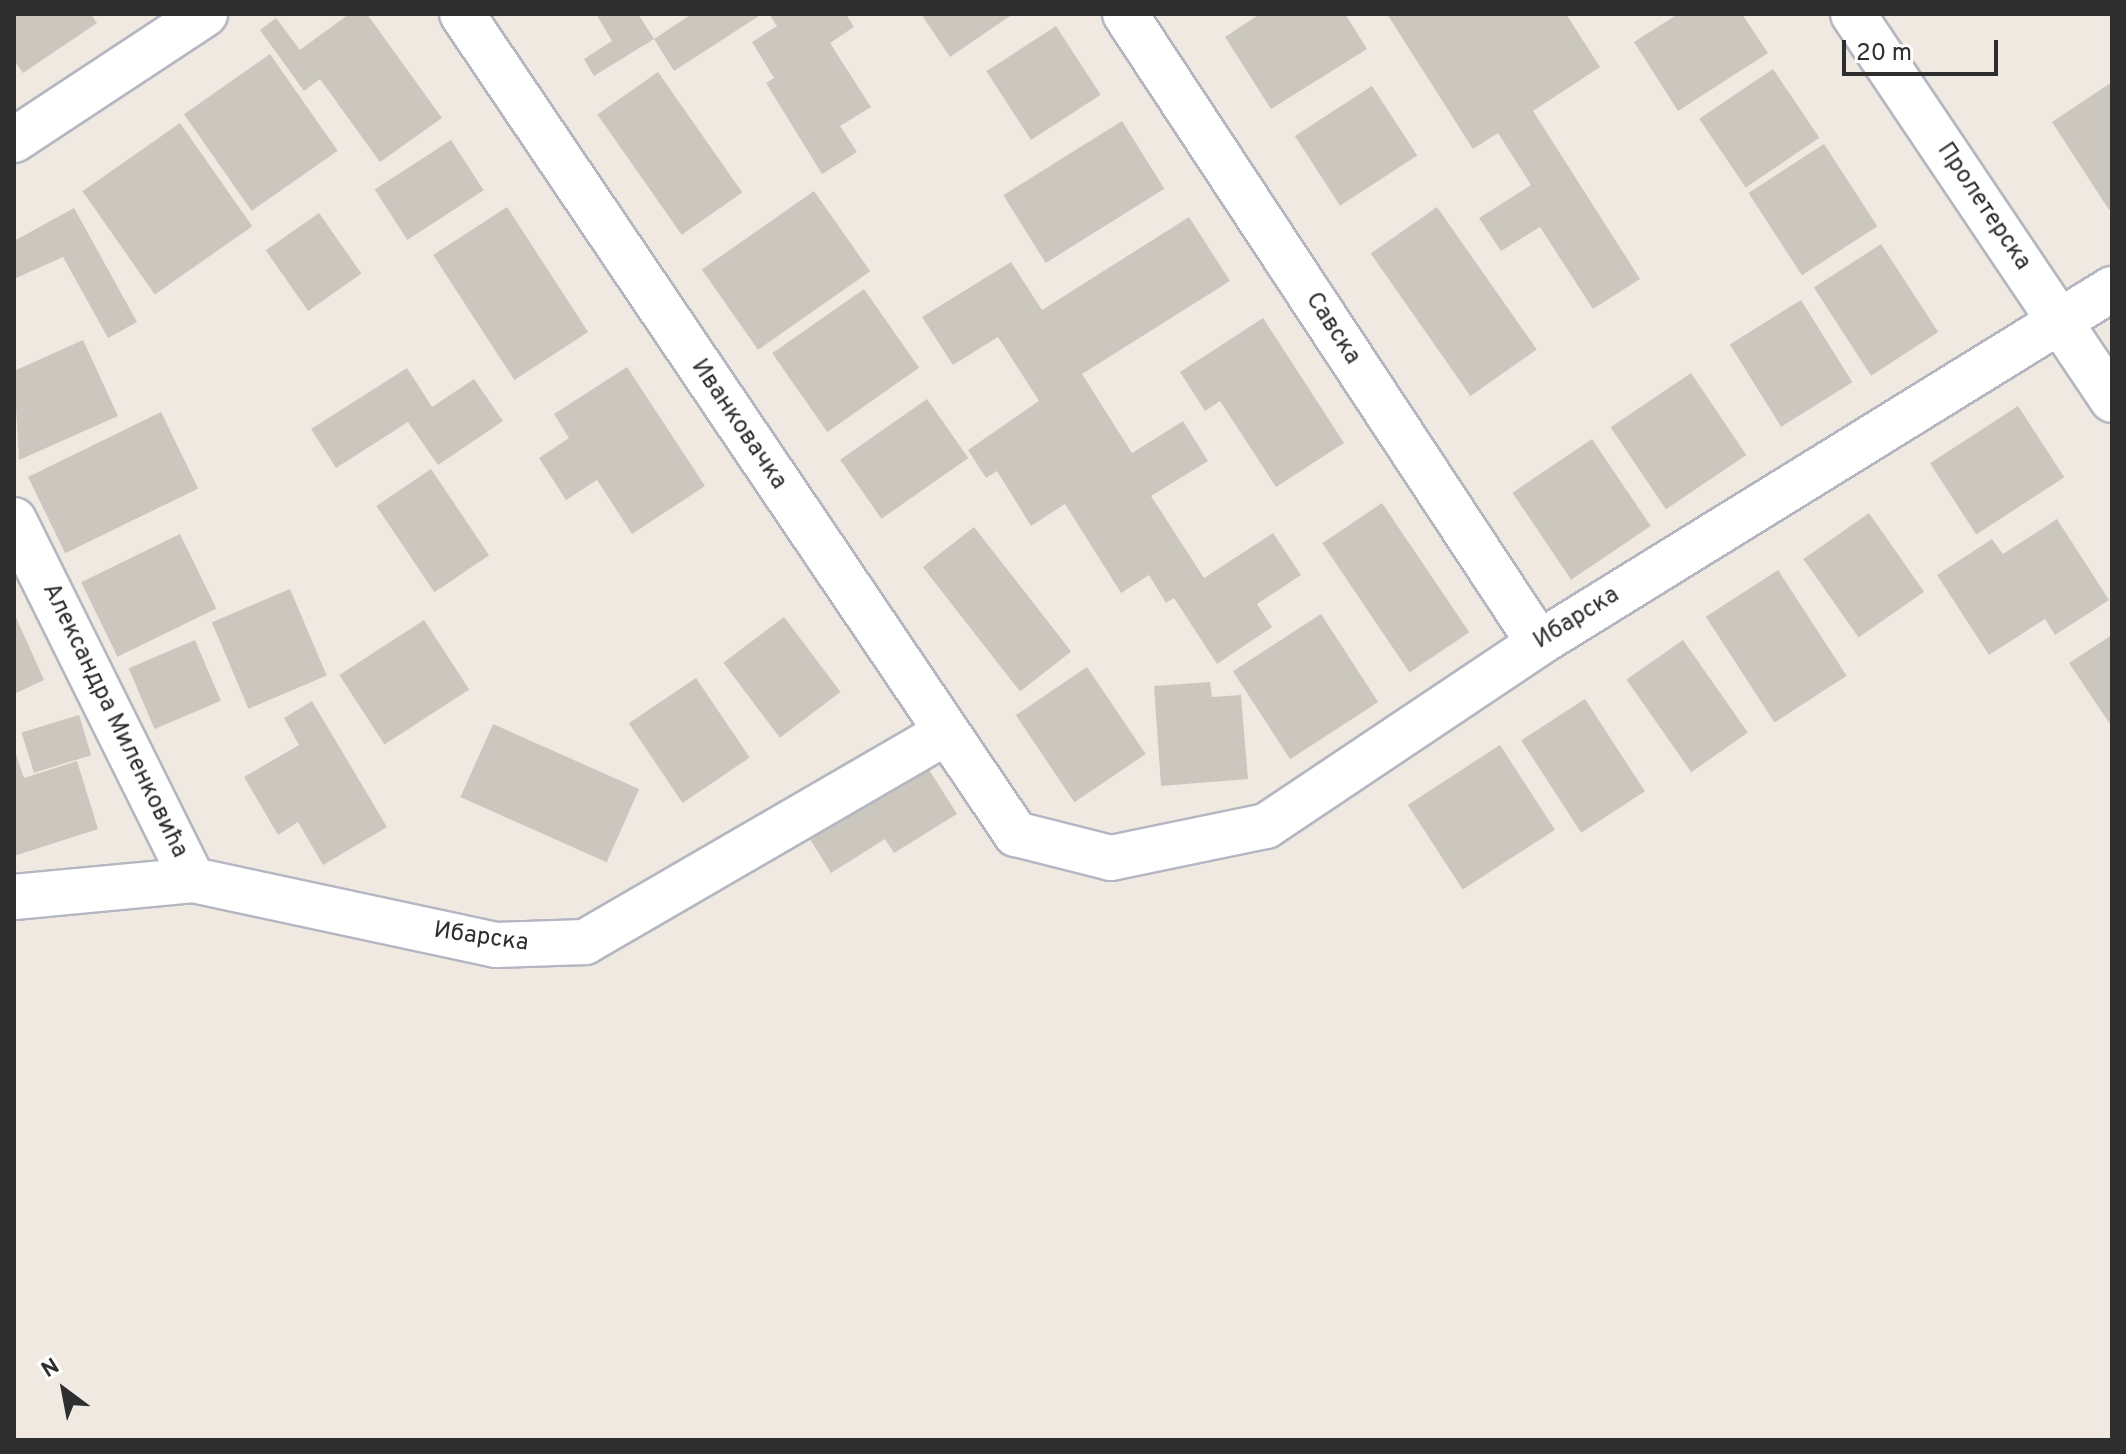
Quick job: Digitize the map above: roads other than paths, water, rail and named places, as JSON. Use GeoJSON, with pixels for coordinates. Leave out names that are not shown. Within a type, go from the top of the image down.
{"type":"FeatureCollection","features":[{"type":"Feature","properties":{"kind":"street"},"geometry":{"type":"LineString","coordinates":[[14,140],[205,14]]}},
{"type":"Feature","properties":{"kind":"street","name":"Иванковачка"},"geometry":{"type":"LineString","coordinates":[[462,14],[1016,834]]}},
{"type":"Feature","properties":{"kind":"street","name":"Савска"},"geometry":{"type":"LineString","coordinates":[[1125,14],[1539,643]]}},
{"type":"Feature","properties":{"kind":"street","name":"Пролетерска"},"geometry":{"type":"LineString","coordinates":[[1853,14],[2112,400]]}},
{"type":"Feature","properties":{"kind":"street","name":"Ибарска"},"geometry":{"type":"LineString","coordinates":[[1016,834],[1111,858],[1266,826],[1539,643],[2112,289]]}},
{"type":"Feature","properties":{"kind":"street","name":"Александра Миленковића"},"geometry":{"type":"LineString","coordinates":[[14,520],[193,880]]}},
{"type":"Feature","properties":{"kind":"street","name":"Ибарска"},"geometry":{"type":"LineString","coordinates":[[14,897],[193,880],[496,945],[585,942],[945,733]]}}]}
